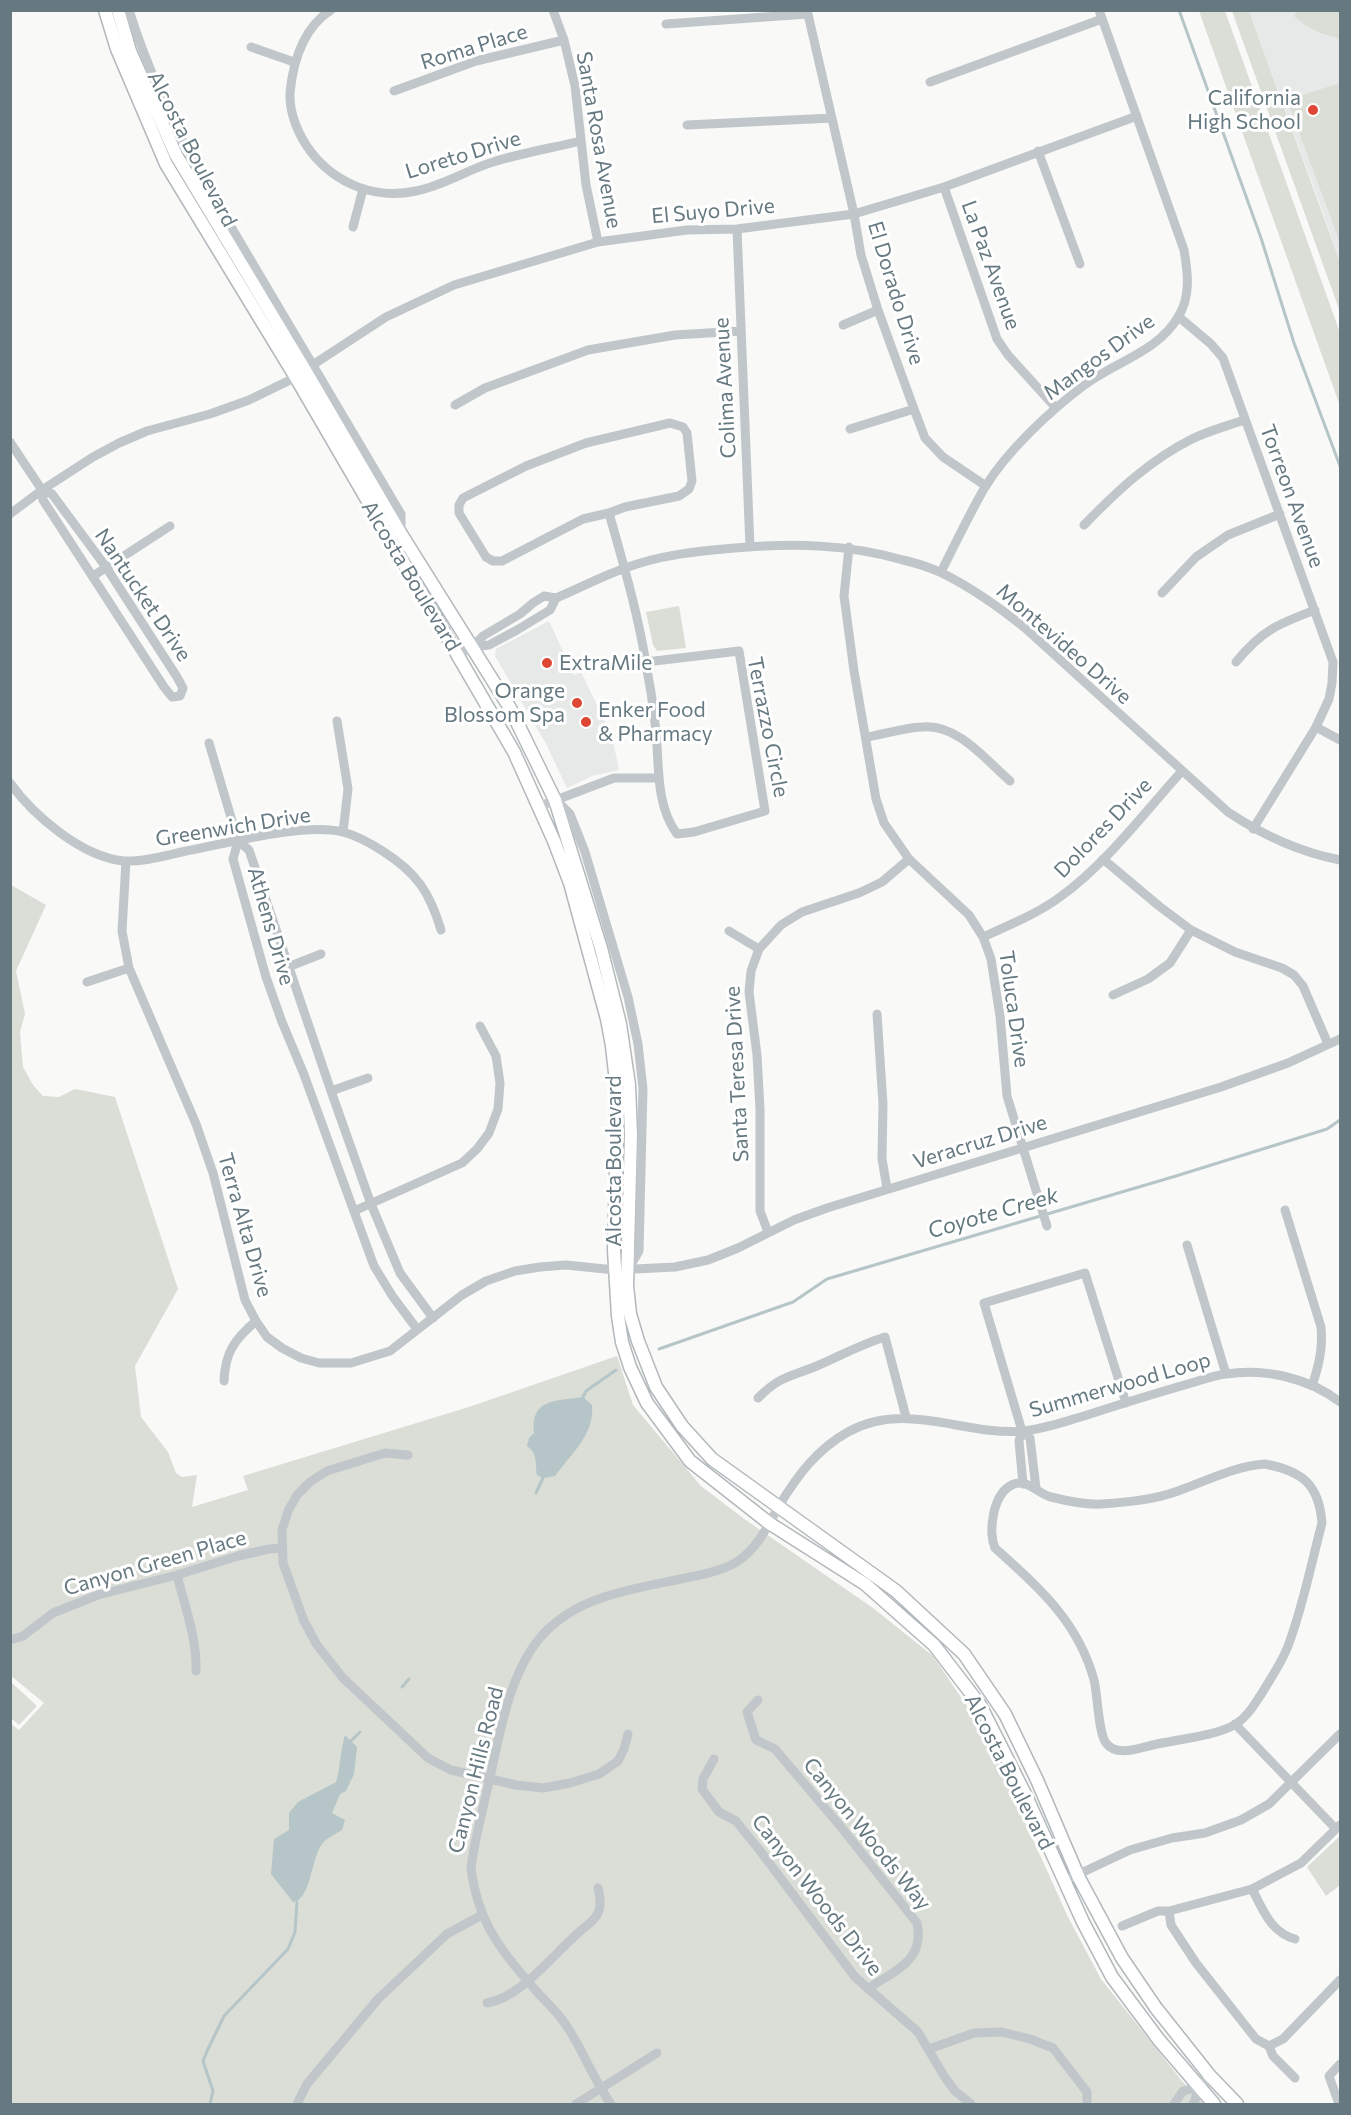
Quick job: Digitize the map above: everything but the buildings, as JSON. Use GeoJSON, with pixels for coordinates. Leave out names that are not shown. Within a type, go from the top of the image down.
{"type":"FeatureCollection","features":[{"type":"Feature","properties":{"kind":"main road","name":"Alcosta Boulevard"},"geometry":{"type":"LineString","coordinates":[[105,10],[117,49],[166,164],[304,370],[458,656],[514,752],[540,806],[570,884],[607,1019],[612,1046],[618,1099],[615,1270],[618,1316],[622,1342],[630,1367],[647,1403],[690,1461],[769,1523],[865,1584],[934,1645],[980,1706],[1026,1796],[1064,1881],[1112,1977],[1159,2040],[1214,2104]]}},
{"type":"Feature","properties":{"kind":"main road","name":"Alcosta Boulevard"},"geometry":{"type":"LineString","coordinates":[[117,10],[130,51],[176,155],[401,534],[510,708],[555,800],[601,948],[620,1024],[630,1085],[631,1114],[627,1286],[630,1314],[656,1387],[682,1426],[712,1459],[896,1591],[964,1654],[1005,1714],[1037,1780],[1077,1874],[1122,1958],[1156,2008],[1210,2076],[1238,2104]]}},
{"type":"Feature","properties":{"kind":"street","name":"Alcosta Boulevard"},"geometry":{"type":"LineString","coordinates":[[129,10],[140,46],[158,90],[186,149],[304,370]]}},
{"type":"Feature","properties":{"kind":"street","name":"Loreto Drive"},"geometry":{"type":"LineString","coordinates":[[331,10],[308,32],[294,62],[290,96],[294,119],[303,141],[318,161],[338,178],[363,189],[387,194],[416,191],[492,162],[581,141]]}},
{"type":"Feature","properties":{"kind":"street","name":"Santa Rosa Avenue"},"geometry":{"type":"LineString","coordinates":[[553,10],[564,40],[575,86],[585,185],[598,242]]}},
{"type":"Feature","properties":{"kind":"street"},"geometry":{"type":"LineString","coordinates":[[666,24],[807,12]]}},
{"type":"Feature","properties":{"kind":"street","name":"El Dorado Drive"},"geometry":{"type":"LineString","coordinates":[[807,12],[854,214],[861,255],[914,410],[925,438],[943,457],[986,486]]}},
{"type":"Feature","properties":{"kind":"street"},"geometry":{"type":"LineString","coordinates":[[930,82],[1101,15]]}},
{"type":"Feature","properties":{"kind":"street","name":"Mangos Drive"},"geometry":{"type":"LineString","coordinates":[[940,572],[986,486],[1010,455],[1056,408],[1085,384],[1160,340],[1179,317],[1187,296],[1188,271],[1184,250],[1101,15]]}},
{"type":"Feature","properties":{"kind":"street","name":"Roma Place"},"geometry":{"type":"LineString","coordinates":[[394,91],[476,61],[564,40]]}},
{"type":"Feature","properties":{"kind":"street"},"geometry":{"type":"LineString","coordinates":[[251,47],[294,62]]}},
{"type":"Feature","properties":{"kind":"street","name":"El Suyo Drive"},"geometry":{"type":"LineString","coordinates":[[304,370],[386,317],[454,285],[598,242],[687,230],[737,229],[854,214],[944,187],[1137,116]]}},
{"type":"Feature","properties":{"kind":"street"},"geometry":{"type":"LineString","coordinates":[[687,125],[832,118]]}},
{"type":"Feature","properties":{"kind":"street"},"geometry":{"type":"LineString","coordinates":[[1038,151],[1080,264]]}},
{"type":"Feature","properties":{"kind":"street","name":"La Paz Avenue"},"geometry":{"type":"LineString","coordinates":[[944,187],[996,339],[1056,408]]}},
{"type":"Feature","properties":{"kind":"street"},"geometry":{"type":"LineString","coordinates":[[353,227],[363,189]]}},
{"type":"Feature","properties":{"kind":"street","name":"Colima Avenue"},"geometry":{"type":"LineString","coordinates":[[737,229],[750,546]]}},
{"type":"Feature","properties":{"kind":"street"},"geometry":{"type":"LineString","coordinates":[[843,324],[878,310]]}},
{"type":"Feature","properties":{"kind":"street","name":"Torreon Avenue"},"geometry":{"type":"LineString","coordinates":[[1179,317],[1211,344],[1223,358],[1333,662],[1329,699],[1316,727],[1253,829]]}},
{"type":"Feature","properties":{"kind":"street"},"geometry":{"type":"LineString","coordinates":[[455,405],[485,388],[588,350],[675,334],[741,331]]}},
{"type":"Feature","properties":{"kind":"street"},"geometry":{"type":"LineString","coordinates":[[10,514],[42,490],[119,443],[147,431],[210,414],[249,400],[304,370]]}},
{"type":"Feature","properties":{"kind":"street"},"geometry":{"type":"LineString","coordinates":[[850,429],[914,410]]}},
{"type":"Feature","properties":{"kind":"street"},"geometry":{"type":"LineString","coordinates":[[1084,525],[1121,487],[1158,458],[1194,438],[1244,420]]}},
{"type":"Feature","properties":{"kind":"street"},"geometry":{"type":"LineString","coordinates":[[670,423],[683,427],[687,433],[692,481],[688,489],[679,496],[625,507],[609,513],[583,519],[502,561],[493,561],[486,557],[459,513],[459,505],[463,498],[526,466],[586,443],[670,423]]}},
{"type":"Feature","properties":{"kind":"street","name":"Nantucket Drive"},"geometry":{"type":"LineString","coordinates":[[10,442],[42,490],[43,500],[168,692],[172,697],[180,696],[183,688],[106,567],[52,494],[42,490]]}},
{"type":"Feature","properties":{"kind":"street","name":"Terrazzo Circle"},"geometry":{"type":"LineString","coordinates":[[609,513],[625,568],[646,662],[656,725],[658,778],[668,822],[677,834],[694,832],[765,811],[739,651],[646,662]]}},
{"type":"Feature","properties":{"kind":"street"},"geometry":{"type":"LineString","coordinates":[[1162,593],[1196,557],[1228,535],[1280,514]]}},
{"type":"Feature","properties":{"kind":"street"},"geometry":{"type":"LineString","coordinates":[[93,576],[170,526]]}},
{"type":"Feature","properties":{"kind":"street","name":"Montevideo Drive"},"geometry":{"type":"LineString","coordinates":[[472,647],[483,636],[520,614],[544,596],[556,598],[625,568],[663,558],[716,549],[815,544],[878,552],[940,572],[995,604],[1025,628],[1228,812],[1253,829],[1306,852],[1341,860]]}},
{"type":"Feature","properties":{"kind":"street","name":"Toluca Drive"},"geometry":{"type":"LineString","coordinates":[[849,547],[844,596],[854,671],[876,799],[884,823],[909,859],[969,915],[983,937],[991,958],[1000,1016],[1007,1096],[1047,1226]]}},
{"type":"Feature","properties":{"kind":"street","name":"Montevideo Drive"},"geometry":{"type":"LineString","coordinates":[[472,647],[489,645],[517,630],[550,610],[556,598]]}},
{"type":"Feature","properties":{"kind":"street"},"geometry":{"type":"LineString","coordinates":[[1236,662],[1266,631],[1315,610]]}},
{"type":"Feature","properties":{"kind":"street"},"geometry":{"type":"LineString","coordinates":[[128,631],[142,622]]}},
{"type":"Feature","properties":{"kind":"street"},"geometry":{"type":"LineString","coordinates":[[458,656],[472,647]]}},
{"type":"Feature","properties":{"kind":"street"},"geometry":{"type":"LineString","coordinates":[[337,721],[348,789],[343,832]]}},
{"type":"Feature","properties":{"kind":"street"},"geometry":{"type":"LineString","coordinates":[[867,737],[924,726],[944,729],[962,739],[1010,781]]}},
{"type":"Feature","properties":{"kind":"street"},"geometry":{"type":"LineString","coordinates":[[1316,727],[1341,740]]}},
{"type":"Feature","properties":{"kind":"street"},"geometry":{"type":"LineString","coordinates":[[209,743],[238,841]]}},
{"type":"Feature","properties":{"kind":"street","name":"Dolores Drive"},"geometry":{"type":"LineString","coordinates":[[983,937],[1022,920],[1060,897],[1103,859],[1182,771]]}},
{"type":"Feature","properties":{"kind":"street"},"geometry":{"type":"LineString","coordinates":[[540,806],[614,778],[658,778]]}},
{"type":"Feature","properties":{"kind":"street","name":"Greenwich Drive"},"geometry":{"type":"LineString","coordinates":[[10,783],[42,818],[68,838],[96,854],[126,861],[311,829],[343,832],[370,843],[392,857],[422,884],[441,930]]}},
{"type":"Feature","properties":{"kind":"street","name":"Athens Drive"},"geometry":{"type":"LineString","coordinates":[[417,1329],[374,1266],[266,977],[233,859],[238,841],[249,850],[330,1091],[371,1204],[400,1273],[433,1318]]}},
{"type":"Feature","properties":{"kind":"street","name":"Santa Teresa Drive"},"geometry":{"type":"LineString","coordinates":[[768,1232],[760,1212],[760,1110],[757,1054],[749,992],[751,971],[759,949],[781,925],[802,912],[859,893],[882,882],[909,859]]}},
{"type":"Feature","properties":{"kind":"street"},"geometry":{"type":"LineString","coordinates":[[1103,859],[1191,930],[1235,952],[1282,968],[1294,975],[1303,986],[1328,1044]]}},
{"type":"Feature","properties":{"kind":"street","name":"Terra Alta Drive"},"geometry":{"type":"LineString","coordinates":[[126,861],[122,931],[129,968],[196,1124],[213,1173],[243,1293],[256,1321],[267,1337],[301,1358],[319,1363],[351,1363],[390,1351],[462,1295],[486,1281],[515,1271],[566,1265],[628,1270]]}},
{"type":"Feature","properties":{"kind":"street"},"geometry":{"type":"LineString","coordinates":[[1113,995],[1148,979],[1170,963],[1191,930]]}},
{"type":"Feature","properties":{"kind":"street"},"geometry":{"type":"LineString","coordinates":[[729,931],[759,949]]}},
{"type":"Feature","properties":{"kind":"street"},"geometry":{"type":"LineString","coordinates":[[288,966],[321,954]]}},
{"type":"Feature","properties":{"kind":"street"},"geometry":{"type":"LineString","coordinates":[[87,982],[129,968]]}},
{"type":"Feature","properties":{"kind":"street"},"geometry":{"type":"LineString","coordinates":[[877,1014],[883,1104],[882,1159],[887,1188]]}},
{"type":"Feature","properties":{"kind":"street"},"geometry":{"type":"LineString","coordinates":[[354,1211],[462,1163],[489,1133],[498,1109],[500,1083],[496,1056],[480,1026]]}},
{"type":"Feature","properties":{"kind":"street","name":"Veracruz Drive"},"geometry":{"type":"LineString","coordinates":[[628,1270],[675,1267],[708,1260],[827,1208],[1221,1087],[1288,1063],[1341,1039]]}},
{"type":"Feature","properties":{"kind":"street"},"geometry":{"type":"LineString","coordinates":[[330,1091],[368,1078]]}},
{"type":"Feature","properties":{"kind":"street"},"geometry":{"type":"LineString","coordinates":[[1285,1210],[1321,1327],[1323,1343],[1312,1386]]}},
{"type":"Feature","properties":{"kind":"street"},"geometry":{"type":"LineString","coordinates":[[1187,1245],[1226,1374]]}},
{"type":"Feature","properties":{"kind":"street"},"geometry":{"type":"LineString","coordinates":[[1036,1488],[1023,1484],[1012,1484],[1001,1496],[996,1506],[991,1534],[992,1542],[995,1548],[1055,1606],[1076,1636],[1094,1681],[1102,1733],[1107,1744],[1118,1751],[1134,1749],[1221,1730],[1235,1724],[1248,1714],[1288,1646],[1322,1523],[1321,1507],[1316,1494],[1298,1473],[1265,1464],[1251,1465],[1178,1491],[1144,1500],[1098,1504],[1070,1502],[1040,1493],[1036,1488],[1030,1438],[1022,1431],[984,1303],[1085,1273],[1126,1403]]}},
{"type":"Feature","properties":{"kind":"street"},"geometry":{"type":"LineString","coordinates":[[224,1381],[224,1367],[231,1348],[238,1336],[256,1321]]}},
{"type":"Feature","properties":{"kind":"street"},"geometry":{"type":"LineString","coordinates":[[758,1398],[772,1384],[787,1376],[818,1365],[861,1344],[885,1337],[906,1417]]}},
{"type":"Feature","properties":{"kind":"street","name":"Summerwood Loop"},"geometry":{"type":"LineString","coordinates":[[769,1523],[799,1474],[821,1450],[850,1431],[873,1423],[906,1417],[998,1432],[1046,1428],[1226,1374],[1261,1372],[1287,1377],[1312,1386],[1341,1402]]}},
{"type":"Feature","properties":{"kind":"street"},"geometry":{"type":"LineString","coordinates":[[1022,1431],[1019,1441],[1023,1484]]}},
{"type":"Feature","properties":{"kind":"street"},"geometry":{"type":"LineString","coordinates":[[408,1455],[384,1453],[327,1471],[310,1482],[297,1495],[288,1511],[282,1530],[284,1563],[304,1621],[317,1645],[343,1678],[428,1758],[452,1770],[516,1785],[543,1788],[599,1774],[618,1761],[628,1734]]}},
{"type":"Feature","properties":{"kind":"street","name":"Canyon Hills Road"},"geometry":{"type":"LineString","coordinates":[[610,2104],[566,2024],[505,1954],[482,1916],[471,1868],[500,1728],[511,1694],[527,1658],[539,1639],[560,1618],[581,1604],[701,1575],[738,1561],[754,1547],[769,1523]]}},
{"type":"Feature","properties":{"kind":"street","name":"Canyon Green Place"},"geometry":{"type":"LineString","coordinates":[[10,1640],[23,1635],[53,1613],[89,1599],[237,1556],[282,1548]]}},
{"type":"Feature","properties":{"kind":"street"},"geometry":{"type":"LineString","coordinates":[[177,1575],[192,1630],[197,1656],[196,1671]]}},
{"type":"Feature","properties":{"kind":"street","name":"Canyon Woods Way"},"geometry":{"type":"LineString","coordinates":[[758,1700],[747,1712],[756,1740],[775,1749],[841,1827],[917,1923],[920,1936],[917,1949],[908,1961],[868,1989]]}},
{"type":"Feature","properties":{"kind":"street"},"geometry":{"type":"LineString","coordinates":[[1122,1926],[1158,1911],[1169,1911],[1252,1889],[1301,1863],[1338,1827],[1291,1784],[1235,1724]]}},
{"type":"Feature","properties":{"kind":"street"},"geometry":{"type":"LineString","coordinates":[[1064,1881],[1130,1850],[1172,1838],[1205,1833],[1241,1820],[1269,1804],[1341,1734]]}},
{"type":"Feature","properties":{"kind":"street","name":"Canyon Woods Drive"},"geometry":{"type":"LineString","coordinates":[[714,1759],[703,1779],[702,1789],[718,1812],[736,1821],[855,1977],[918,2032],[955,2091],[971,2104]]}},
{"type":"Feature","properties":{"kind":"street"},"geometry":{"type":"LineString","coordinates":[[487,2003],[497,2001],[527,1981],[592,1922],[601,1904],[598,1888]]}},
{"type":"Feature","properties":{"kind":"street"},"geometry":{"type":"LineString","coordinates":[[1252,1889],[1272,1926],[1283,1936],[1294,1939]]}},
{"type":"Feature","properties":{"kind":"street"},"geometry":{"type":"LineString","coordinates":[[1169,1911],[1170,1925],[1196,1963],[1256,2039],[1269,2046],[1273,2056],[1295,2078]]}},
{"type":"Feature","properties":{"kind":"street"},"geometry":{"type":"LineString","coordinates":[[297,2104],[307,2084],[378,1999],[447,1934],[482,1916]]}},
{"type":"Feature","properties":{"kind":"street"},"geometry":{"type":"LineString","coordinates":[[1269,2046],[1283,2039],[1341,1980]]}},
{"type":"Feature","properties":{"kind":"street"},"geometry":{"type":"LineString","coordinates":[[929,2049],[974,2033],[1002,2032],[1030,2039],[1053,2048],[1087,2092],[1087,2104]]}},
{"type":"Feature","properties":{"kind":"street"},"geometry":{"type":"LineString","coordinates":[[576,2104],[657,2053]]}},
{"type":"Feature","properties":{"kind":"street"},"geometry":{"type":"LineString","coordinates":[[1339,2104],[1329,2076],[1341,2064]]}},
{"type":"Feature","properties":{"kind":"street"},"geometry":{"type":"LineString","coordinates":[[1174,2104],[1183,2091],[1198,2087],[1210,2076]]}},
{"type":"Feature","properties":{"kind":"street"},"geometry":{"type":"LineString","coordinates":[[1193,2104],[1198,2087]]}},
{"type":"Feature","properties":{"kind":"shaded area"},"geometry":{"type":"Polygon","coordinates":[[[1199,11],[1225,11],[1340,333],[1340,406],[1199,11]]]}},
{"type":"Feature","properties":{"kind":"shaded area"},"geometry":{"type":"Polygon","coordinates":[[[1232,11],[1249,11],[1340,262],[1340,312],[1232,11]]]}},
{"type":"Feature","properties":{"kind":"shaded area","name":"California High School"},"geometry":{"type":"Polygon","coordinates":[[[1249,11],[1340,11],[1340,262],[1322,210],[1249,11]]]}},
{"type":"Feature","properties":{"kind":"shaded area"},"geometry":{"type":"Polygon","coordinates":[[[1297,11],[1340,11],[1340,39],[1310,28],[1294,16],[1297,11]]]}},
{"type":"Feature","properties":{"kind":"shaded area"},"geometry":{"type":"Polygon","coordinates":[[[1340,83],[1340,243],[1287,100],[1340,83]]]}},
{"type":"Feature","properties":{"kind":"shaded area"},"geometry":{"type":"Polygon","coordinates":[[[679,606],[686,648],[657,651],[653,645],[646,612],[679,606]]]}},
{"type":"Feature","properties":{"kind":"shaded area"},"geometry":{"type":"Polygon","coordinates":[[[549,621],[574,675],[581,672],[612,736],[619,770],[592,776],[567,788],[545,742],[495,656],[496,649],[549,621]]]}},
{"type":"Feature","properties":{"kind":"shaded area"},"geometry":{"type":"Polygon","coordinates":[[[11,885],[46,905],[16,971],[25,1014],[20,1032],[23,1067],[33,1085],[43,1096],[59,1097],[75,1089],[115,1097],[178,1289],[135,1366],[141,1417],[168,1452],[176,1473],[182,1477],[197,1475],[192,1507],[248,1490],[243,1476],[469,1407],[617,1356],[633,1405],[701,1486],[743,1518],[873,1608],[933,1656],[985,1733],[1067,1915],[1101,1979],[1182,2081],[1204,2104],[11,2104],[10,1723],[19,1730],[44,1703],[10,1675],[11,885]]]}},
{"type":"Feature","properties":{"kind":"shaded area"},"geometry":{"type":"Polygon","coordinates":[[[583,1397],[592,1405],[592,1415],[581,1443],[555,1476],[543,1478],[537,1475],[534,1456],[527,1446],[529,1438],[534,1433],[536,1413],[547,1403],[583,1397]]]}},
{"type":"Feature","properties":{"kind":"shaded area"},"geometry":{"type":"Polygon","coordinates":[[[11,1682],[37,1706],[19,1725],[11,1718],[11,1682]]]}},
{"type":"Feature","properties":{"kind":"shaded area"},"geometry":{"type":"Polygon","coordinates":[[[345,1735],[357,1747],[354,1774],[346,1791],[340,1794],[332,1813],[345,1820],[342,1830],[322,1844],[304,1894],[299,1900],[293,1902],[271,1874],[274,1839],[289,1830],[289,1813],[298,1802],[336,1782],[345,1735]]]}},
{"type":"Feature","properties":{"kind":"shaded area"},"geometry":{"type":"Polygon","coordinates":[[[1340,1836],[1340,1885],[1326,1896],[1307,1867],[1340,1836]]]}},
{"type":"Feature","properties":{"kind":"waterway"},"geometry":{"type":"LineString","coordinates":[[1179,10],[1261,238],[1294,343],[1340,466]]}},
{"type":"Feature","properties":{"kind":"waterway","name":"Coyote Creek"},"geometry":{"type":"LineString","coordinates":[[659,1349],[793,1302],[827,1279],[1176,1176],[1327,1129],[1340,1120]]}},
{"type":"Feature","properties":{"kind":"waterway","name":"Coyote Creek"},"geometry":{"type":"LineString","coordinates":[[583,1397],[586,1391],[616,1370]]}},
{"type":"Feature","properties":{"kind":"waterway","name":"Coyote Creek"},"geometry":{"type":"LineString","coordinates":[[536,1493],[543,1478]]}},
{"type":"Feature","properties":{"kind":"waterway","name":"Coyote Creek"},"geometry":{"type":"LineString","coordinates":[[402,1687],[409,1679]]}},
{"type":"Feature","properties":{"kind":"waterway","name":"Coyote Creek"},"geometry":{"type":"LineString","coordinates":[[351,1741],[360,1732]]}},
{"type":"Feature","properties":{"kind":"waterway","name":"Coyote Creek"},"geometry":{"type":"LineString","coordinates":[[210,2104],[213,2091],[203,2061],[208,2049],[224,2016],[288,1949],[295,1932],[297,1902]]}},
{"type":"Feature","properties":{"kind":"place","name":"California High School"},"geometry":{"type":"Point","coordinates":[1313,110]}},
{"type":"Feature","properties":{"kind":"place","name":"ExtraMile"},"geometry":{"type":"Point","coordinates":[547,663]}},
{"type":"Feature","properties":{"kind":"place","name":"Orange Blossom Spa"},"geometry":{"type":"Point","coordinates":[577,703]}},
{"type":"Feature","properties":{"kind":"place","name":"Enker Food & Pharmacy"},"geometry":{"type":"Point","coordinates":[586,722]}}]}
